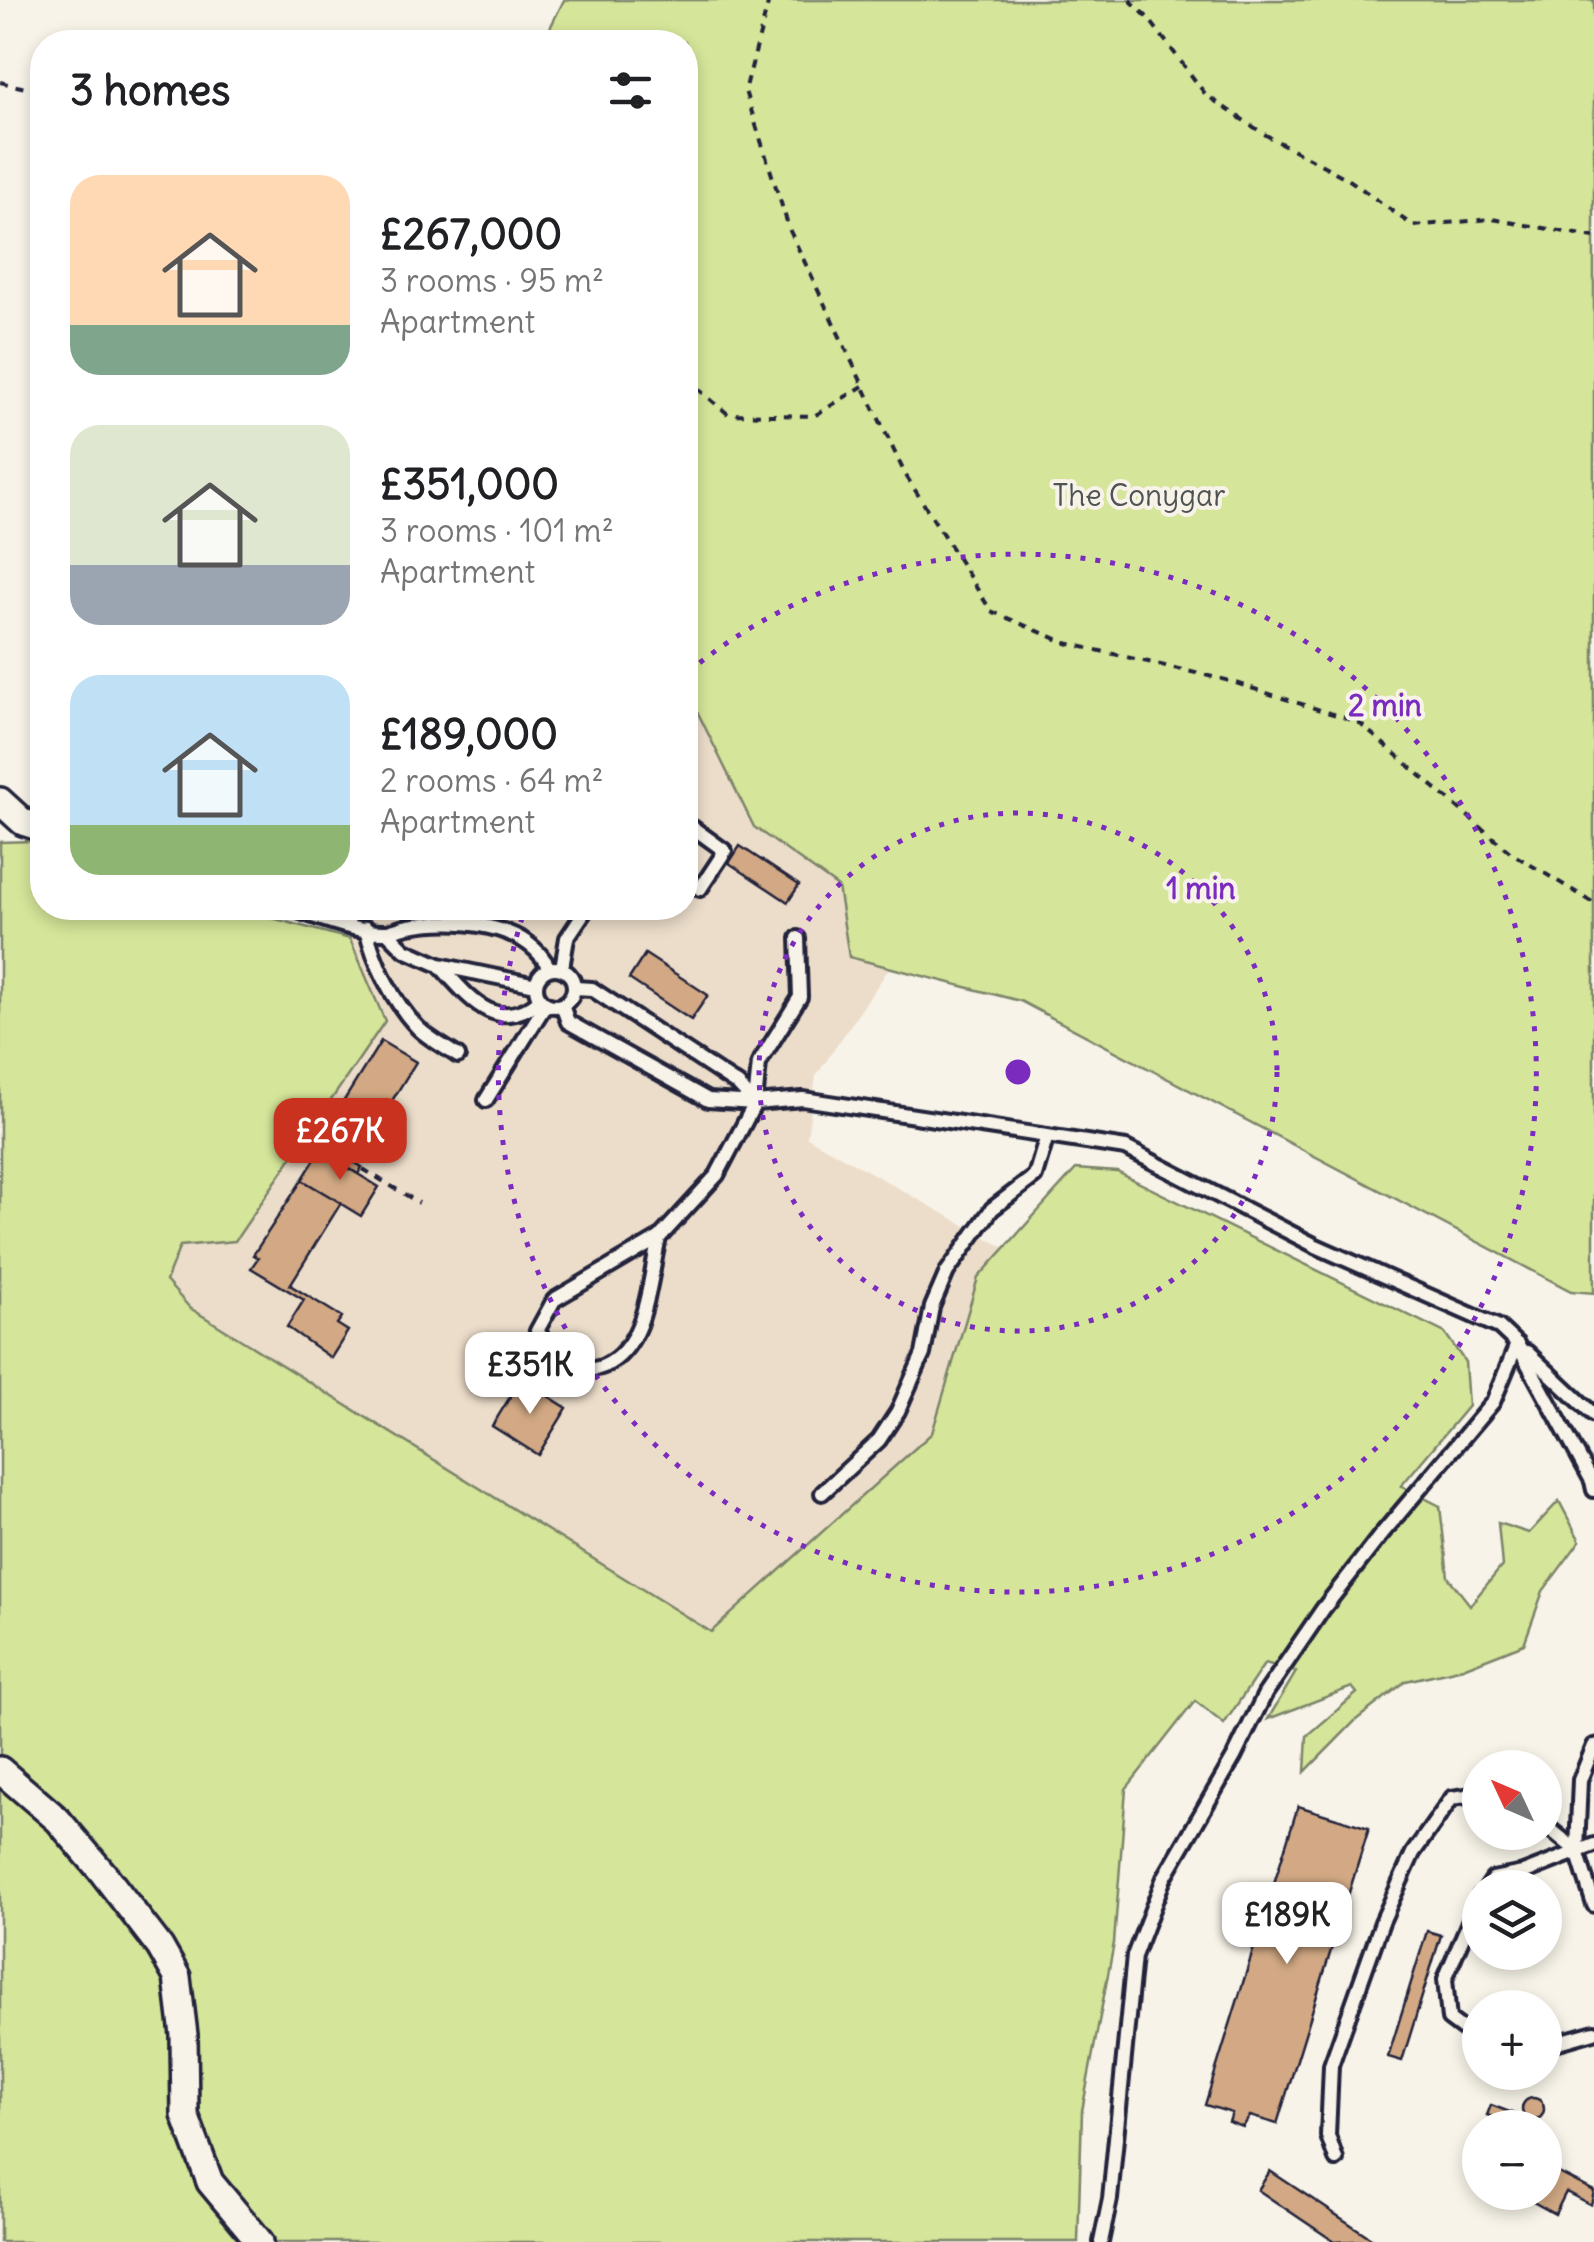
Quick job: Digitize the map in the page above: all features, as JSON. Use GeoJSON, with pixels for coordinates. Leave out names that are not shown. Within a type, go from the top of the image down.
{"type":"FeatureCollection","features":[{"type":"Feature","properties":{"kind":"street"},"geometry":{"type":"LineString","coordinates":[[0,801],[30,824]]}},
{"type":"Feature","properties":{"kind":"street"},"geometry":{"type":"LineString","coordinates":[[0,1770],[58,1820],[104,1873],[160,1947],[177,1977],[184,2035],[185,2115],[210,2182],[260,2242]]}},
{"type":"Feature","properties":{"kind":"lane"},"geometry":{"type":"LineString","coordinates":[[698,831],[726,851],[700,888]]}},
{"type":"Feature","properties":{"kind":"lane"},"geometry":{"type":"LineString","coordinates":[[329,920],[387,932],[408,926],[476,924],[514,935],[535,946],[556,968],[572,976],[575,988],[562,1005]]}},
{"type":"Feature","properties":{"kind":"lane"},"geometry":{"type":"LineString","coordinates":[[346,925],[348,920]]}},
{"type":"Feature","properties":{"kind":"lane"},"geometry":{"type":"LineString","coordinates":[[486,1100],[540,996],[540,974],[556,968],[567,938],[579,920]]}},
{"type":"Feature","properties":{"kind":"lane"},"geometry":{"type":"LineString","coordinates":[[366,928],[371,951],[400,1007],[420,1030],[458,1056]]}},
{"type":"Feature","properties":{"kind":"lane"},"geometry":{"type":"LineString","coordinates":[[387,932],[404,950],[439,965],[562,1005],[568,1022],[708,1100],[803,1099],[1126,1148],[1316,1246],[1498,1327],[1594,1414]]}},
{"type":"Feature","properties":{"kind":"lane"},"geometry":{"type":"LineString","coordinates":[[659,1238],[640,1325],[626,1348],[605,1366],[580,1372],[556,1355],[538,1331],[554,1300],[659,1238],[718,1175],[755,1102],[759,1062],[800,997],[798,938]]}},
{"type":"Feature","properties":{"kind":"lane"},"geometry":{"type":"LineString","coordinates":[[439,965],[468,996],[496,1014],[512,1016],[540,996]]}},
{"type":"Feature","properties":{"kind":"lane"},"geometry":{"type":"LineString","coordinates":[[575,988],[592,989],[738,1085],[755,1102]]}},
{"type":"Feature","properties":{"kind":"lane"},"geometry":{"type":"LineString","coordinates":[[822,1493],[879,1440],[898,1411],[924,1354],[932,1306],[948,1272],[992,1209],[1035,1176],[1047,1136]]}},
{"type":"Feature","properties":{"kind":"lane"},"geometry":{"type":"LineString","coordinates":[[1518,1344],[1594,1490]]}},
{"type":"Feature","properties":{"kind":"lane"},"geometry":{"type":"LineString","coordinates":[[1102,2242],[1110,2199],[1134,1956],[1164,1878],[1234,1757],[1265,1694],[1380,1536],[1494,1402],[1518,1344]]}},
{"type":"Feature","properties":{"kind":"lane"},"geometry":{"type":"LineString","coordinates":[[1594,1746],[1580,1780],[1577,1851],[1594,1905]]}},
{"type":"Feature","properties":{"kind":"lane"},"geometry":{"type":"LineString","coordinates":[[1336,2159],[1328,2136],[1331,2066],[1382,1922],[1412,1853],[1452,1798],[1462,1797]]}},
{"type":"Feature","properties":{"kind":"lane"},"geometry":{"type":"LineString","coordinates":[[1562,1839],[1577,1851]]}},
{"type":"Feature","properties":{"kind":"lane"},"geometry":{"type":"LineString","coordinates":[[1530,1870],[1594,1846]]}},
{"type":"Feature","properties":{"kind":"lane"},"geometry":{"type":"LineString","coordinates":[[1462,1939],[1445,1980],[1449,2019],[1462,2029]]}},
{"type":"Feature","properties":{"kind":"lane"},"geometry":{"type":"LineString","coordinates":[[1562,2041],[1594,2032]]}},
{"type":"Feature","properties":{"kind":"path"},"geometry":{"type":"LineString","coordinates":[[769,0],[744,92],[790,231],[905,474],[991,612],[1066,643],[1226,680],[1358,722],[1511,853],[1594,903]]}},
{"type":"Feature","properties":{"kind":"path"},"geometry":{"type":"LineString","coordinates":[[1130,0],[1150,20],[1206,96],[1264,134],[1348,180],[1413,226],[1492,220],[1594,237]]}},
{"type":"Feature","properties":{"kind":"path"},"geometry":{"type":"LineString","coordinates":[[0,82],[30,89]]}},
{"type":"Feature","properties":{"kind":"path"},"geometry":{"type":"LineString","coordinates":[[698,389],[728,414],[814,416],[863,386]]}},
{"type":"Feature","properties":{"kind":"path"},"geometry":{"type":"LineString","coordinates":[[363,1170],[419,1203]]}},
{"type":"Feature","properties":{"kind":"shaded area"},"geometry":{"type":"Polygon","coordinates":[[[698,713],[754,827],[838,887],[849,956],[890,967],[816,1076],[807,1137],[1005,1248],[978,1278],[932,1433],[712,1632],[190,1308],[166,1281],[180,1246],[384,1021],[350,939],[346,920],[698,920],[698,713]]]}},
{"type":"Feature","properties":{"kind":"green space","name":"The Conygar"},"geometry":{"type":"Polygon","coordinates":[[[564,0],[1594,0],[1594,1293],[1571,1291],[1020,1001],[849,957],[838,887],[754,827],[698,713],[698,30],[549,30],[564,0]]]}},
{"type":"Feature","properties":{"kind":"green space"},"geometry":{"type":"Polygon","coordinates":[[[30,841],[30,920],[280,920],[350,939],[385,1021],[235,1241],[180,1246],[166,1281],[190,1308],[711,1632],[932,1433],[978,1278],[1076,1169],[1117,1172],[1445,1333],[1465,1362],[1468,1406],[1401,1486],[1440,1506],[1448,1577],[1470,1605],[1502,1566],[1498,1523],[1529,1533],[1559,1501],[1580,1541],[1543,1591],[1524,1644],[1463,1668],[1406,1681],[1356,1720],[1305,1772],[1307,1736],[1357,1693],[1352,1687],[1268,1719],[1296,1672],[1265,1663],[1224,1724],[1195,1701],[1126,1789],[1114,1943],[1082,2111],[1078,2242],[0,2242],[0,842],[30,841]]]}},
{"type":"Feature","properties":{"kind":"building"},"geometry":{"type":"Polygon","coordinates":[[[740,846],[799,885],[788,902],[729,863],[740,846]]]}},
{"type":"Feature","properties":{"kind":"building"},"geometry":{"type":"Polygon","coordinates":[[[645,954],[708,995],[691,1020],[629,979],[645,954]]]}},
{"type":"Feature","properties":{"kind":"building"},"geometry":{"type":"Polygon","coordinates":[[[381,1041],[416,1062],[354,1162],[362,1167],[358,1174],[315,1147],[381,1041]]]}},
{"type":"Feature","properties":{"kind":"building"},"geometry":{"type":"Polygon","coordinates":[[[320,1151],[379,1187],[361,1216],[302,1180],[320,1151]]]}},
{"type":"Feature","properties":{"kind":"building"},"geometry":{"type":"Polygon","coordinates":[[[302,1180],[341,1203],[290,1285],[342,1317],[337,1324],[348,1331],[331,1358],[287,1327],[304,1300],[251,1268],[258,1258],[253,1255],[302,1180]]]}},
{"type":"Feature","properties":{"kind":"building"},"geometry":{"type":"Polygon","coordinates":[[[521,1379],[567,1408],[538,1455],[492,1426],[521,1379]]]}},
{"type":"Feature","properties":{"kind":"building"},"geometry":{"type":"Polygon","coordinates":[[[1298,1806],[1369,1828],[1277,2124],[1250,2116],[1243,2127],[1229,2122],[1232,2113],[1205,2105],[1298,1806]]]}},
{"type":"Feature","properties":{"kind":"building"},"geometry":{"type":"Polygon","coordinates":[[[1427,1931],[1441,1935],[1402,2061],[1388,2057],[1427,1931]]]}},
{"type":"Feature","properties":{"kind":"building"},"geometry":{"type":"Polygon","coordinates":[[[1533,2098],[1544,2110],[1522,2109],[1525,2101],[1533,2098]]]}},
{"type":"Feature","properties":{"kind":"building"},"geometry":{"type":"Polygon","coordinates":[[[1270,2171],[1374,2240],[1335,2242],[1258,2190],[1270,2171]]]}},
{"type":"Feature","properties":{"kind":"building"},"geometry":{"type":"Polygon","coordinates":[[[1562,2175],[1594,2191],[1591,2205],[1566,2192],[1562,2200],[1562,2175]]]}}]}
